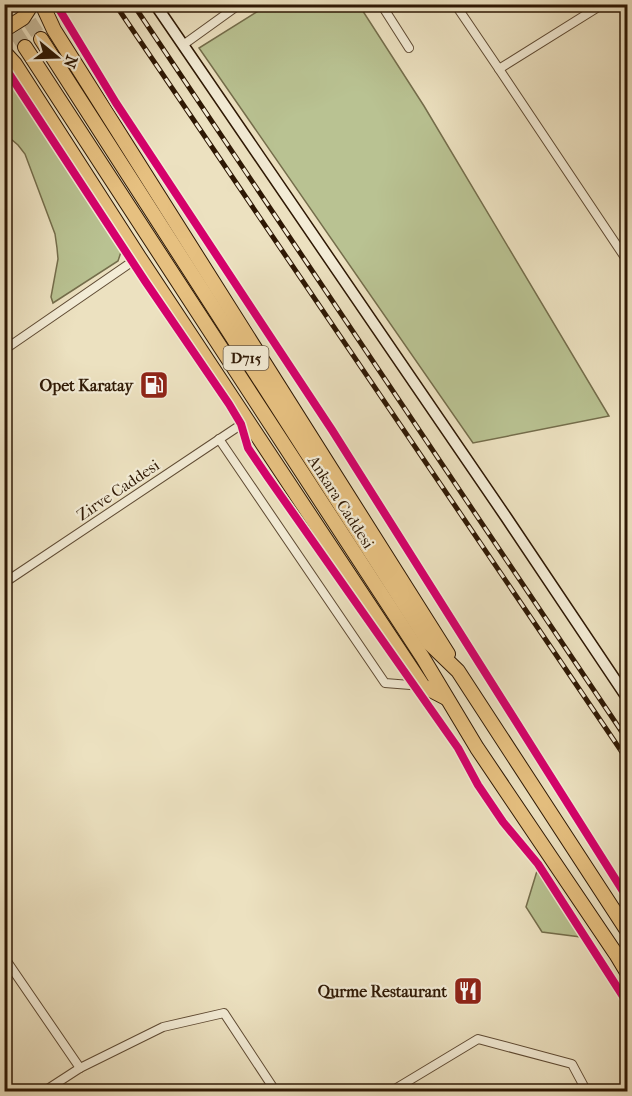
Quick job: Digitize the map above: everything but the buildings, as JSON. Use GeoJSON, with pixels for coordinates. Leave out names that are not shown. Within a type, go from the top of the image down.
{"type":"FeatureCollection","features":[{"type":"Feature","properties":{"kind":"highway"},"geometry":{"type":"LineString","coordinates":[[4,30],[23,18],[32,4]]}},
{"type":"Feature","properties":{"kind":"highway"},"geometry":{"type":"LineString","coordinates":[[42,4],[54,30],[458,671]]}},
{"type":"Feature","properties":{"kind":"highway","name":"Ankara Caddesi"},"geometry":{"type":"LineString","coordinates":[[41,39],[429,643],[458,671],[627,932]]}},
{"type":"Feature","properties":{"kind":"highway","name":"Ankara Caddesi"},"geometry":{"type":"LineString","coordinates":[[25,47],[627,974]]}},
{"type":"Feature","properties":{"kind":"highway","name":"D715"},"geometry":{"type":"LineString","coordinates":[[4,52],[15,63],[139,257],[423,686],[446,698]]}},
{"type":"Feature","properties":{"kind":"street"},"geometry":{"type":"LineString","coordinates":[[155,4],[627,699]]}},
{"type":"Feature","properties":{"kind":"street"},"geometry":{"type":"LineString","coordinates":[[183,45],[240,4]]}},
{"type":"Feature","properties":{"kind":"street"},"geometry":{"type":"LineString","coordinates":[[381,4],[409,48]]}},
{"type":"Feature","properties":{"kind":"street"},"geometry":{"type":"LineString","coordinates":[[455,4],[627,262]]}},
{"type":"Feature","properties":{"kind":"street"},"geometry":{"type":"LineString","coordinates":[[499,69],[603,4]]}},
{"type":"Feature","properties":{"kind":"street"},"geometry":{"type":"LineString","coordinates":[[4,350],[139,257]]}},
{"type":"Feature","properties":{"kind":"street","name":"Zirve Caddesi"},"geometry":{"type":"LineString","coordinates":[[4,583],[248,420]]}},
{"type":"Feature","properties":{"kind":"street"},"geometry":{"type":"LineString","coordinates":[[219,439],[386,683],[423,686]]}},
{"type":"Feature","properties":{"kind":"street"},"geometry":{"type":"LineString","coordinates":[[4,957],[80,1068]]}},
{"type":"Feature","properties":{"kind":"street"},"geometry":{"type":"LineString","coordinates":[[43,1092],[80,1068],[163,1027],[224,1013],[276,1092]]}},
{"type":"Feature","properties":{"kind":"street"},"geometry":{"type":"LineString","coordinates":[[390,1092],[478,1040],[572,1064],[587,1092]]}},
{"type":"Feature","properties":{"kind":"green space"},"geometry":{"type":"Polygon","coordinates":[[[268,5],[359,5],[424,106],[609,416],[473,443],[199,48],[268,5]]]}},
{"type":"Feature","properties":{"kind":"green space"},"geometry":{"type":"Polygon","coordinates":[[[4,74],[122,249],[118,261],[53,303],[51,297],[58,259],[55,234],[25,154],[5,134],[4,74]]]}},
{"type":"Feature","properties":{"kind":"green space"},"geometry":{"type":"Polygon","coordinates":[[[537,871],[581,937],[542,932],[526,907],[537,871]]]}},
{"type":"Feature","properties":{"kind":"tunnel"},"geometry":{"type":"LineString","coordinates":[[18,4],[41,39]]}},
{"type":"Feature","properties":{"kind":"tunnel"},"geometry":{"type":"LineString","coordinates":[[4,15],[25,47]]}},
{"type":"Feature","properties":{"kind":"railway"},"geometry":{"type":"LineString","coordinates":[[115,4],[628,761]]}},
{"type":"Feature","properties":{"kind":"railway"},"geometry":{"type":"LineString","coordinates":[[133,4],[628,741]]}},
{"type":"Feature","properties":{"kind":"cycle path"},"geometry":{"type":"LineString","coordinates":[[56,4],[116,103],[332,430],[628,899]]}},
{"type":"Feature","properties":{"kind":"cycle path"},"geometry":{"type":"LineString","coordinates":[[4,66],[229,404],[241,424],[248,448],[458,748],[478,785],[503,822],[538,864],[628,1004]]}},
{"type":"Feature","properties":{"kind":"place","name":"Opet Karatay"},"geometry":{"type":"Point","coordinates":[154,385]}},
{"type":"Feature","properties":{"kind":"place","name":"Qurme Restaurant"},"geometry":{"type":"Point","coordinates":[468,991]}}]}
